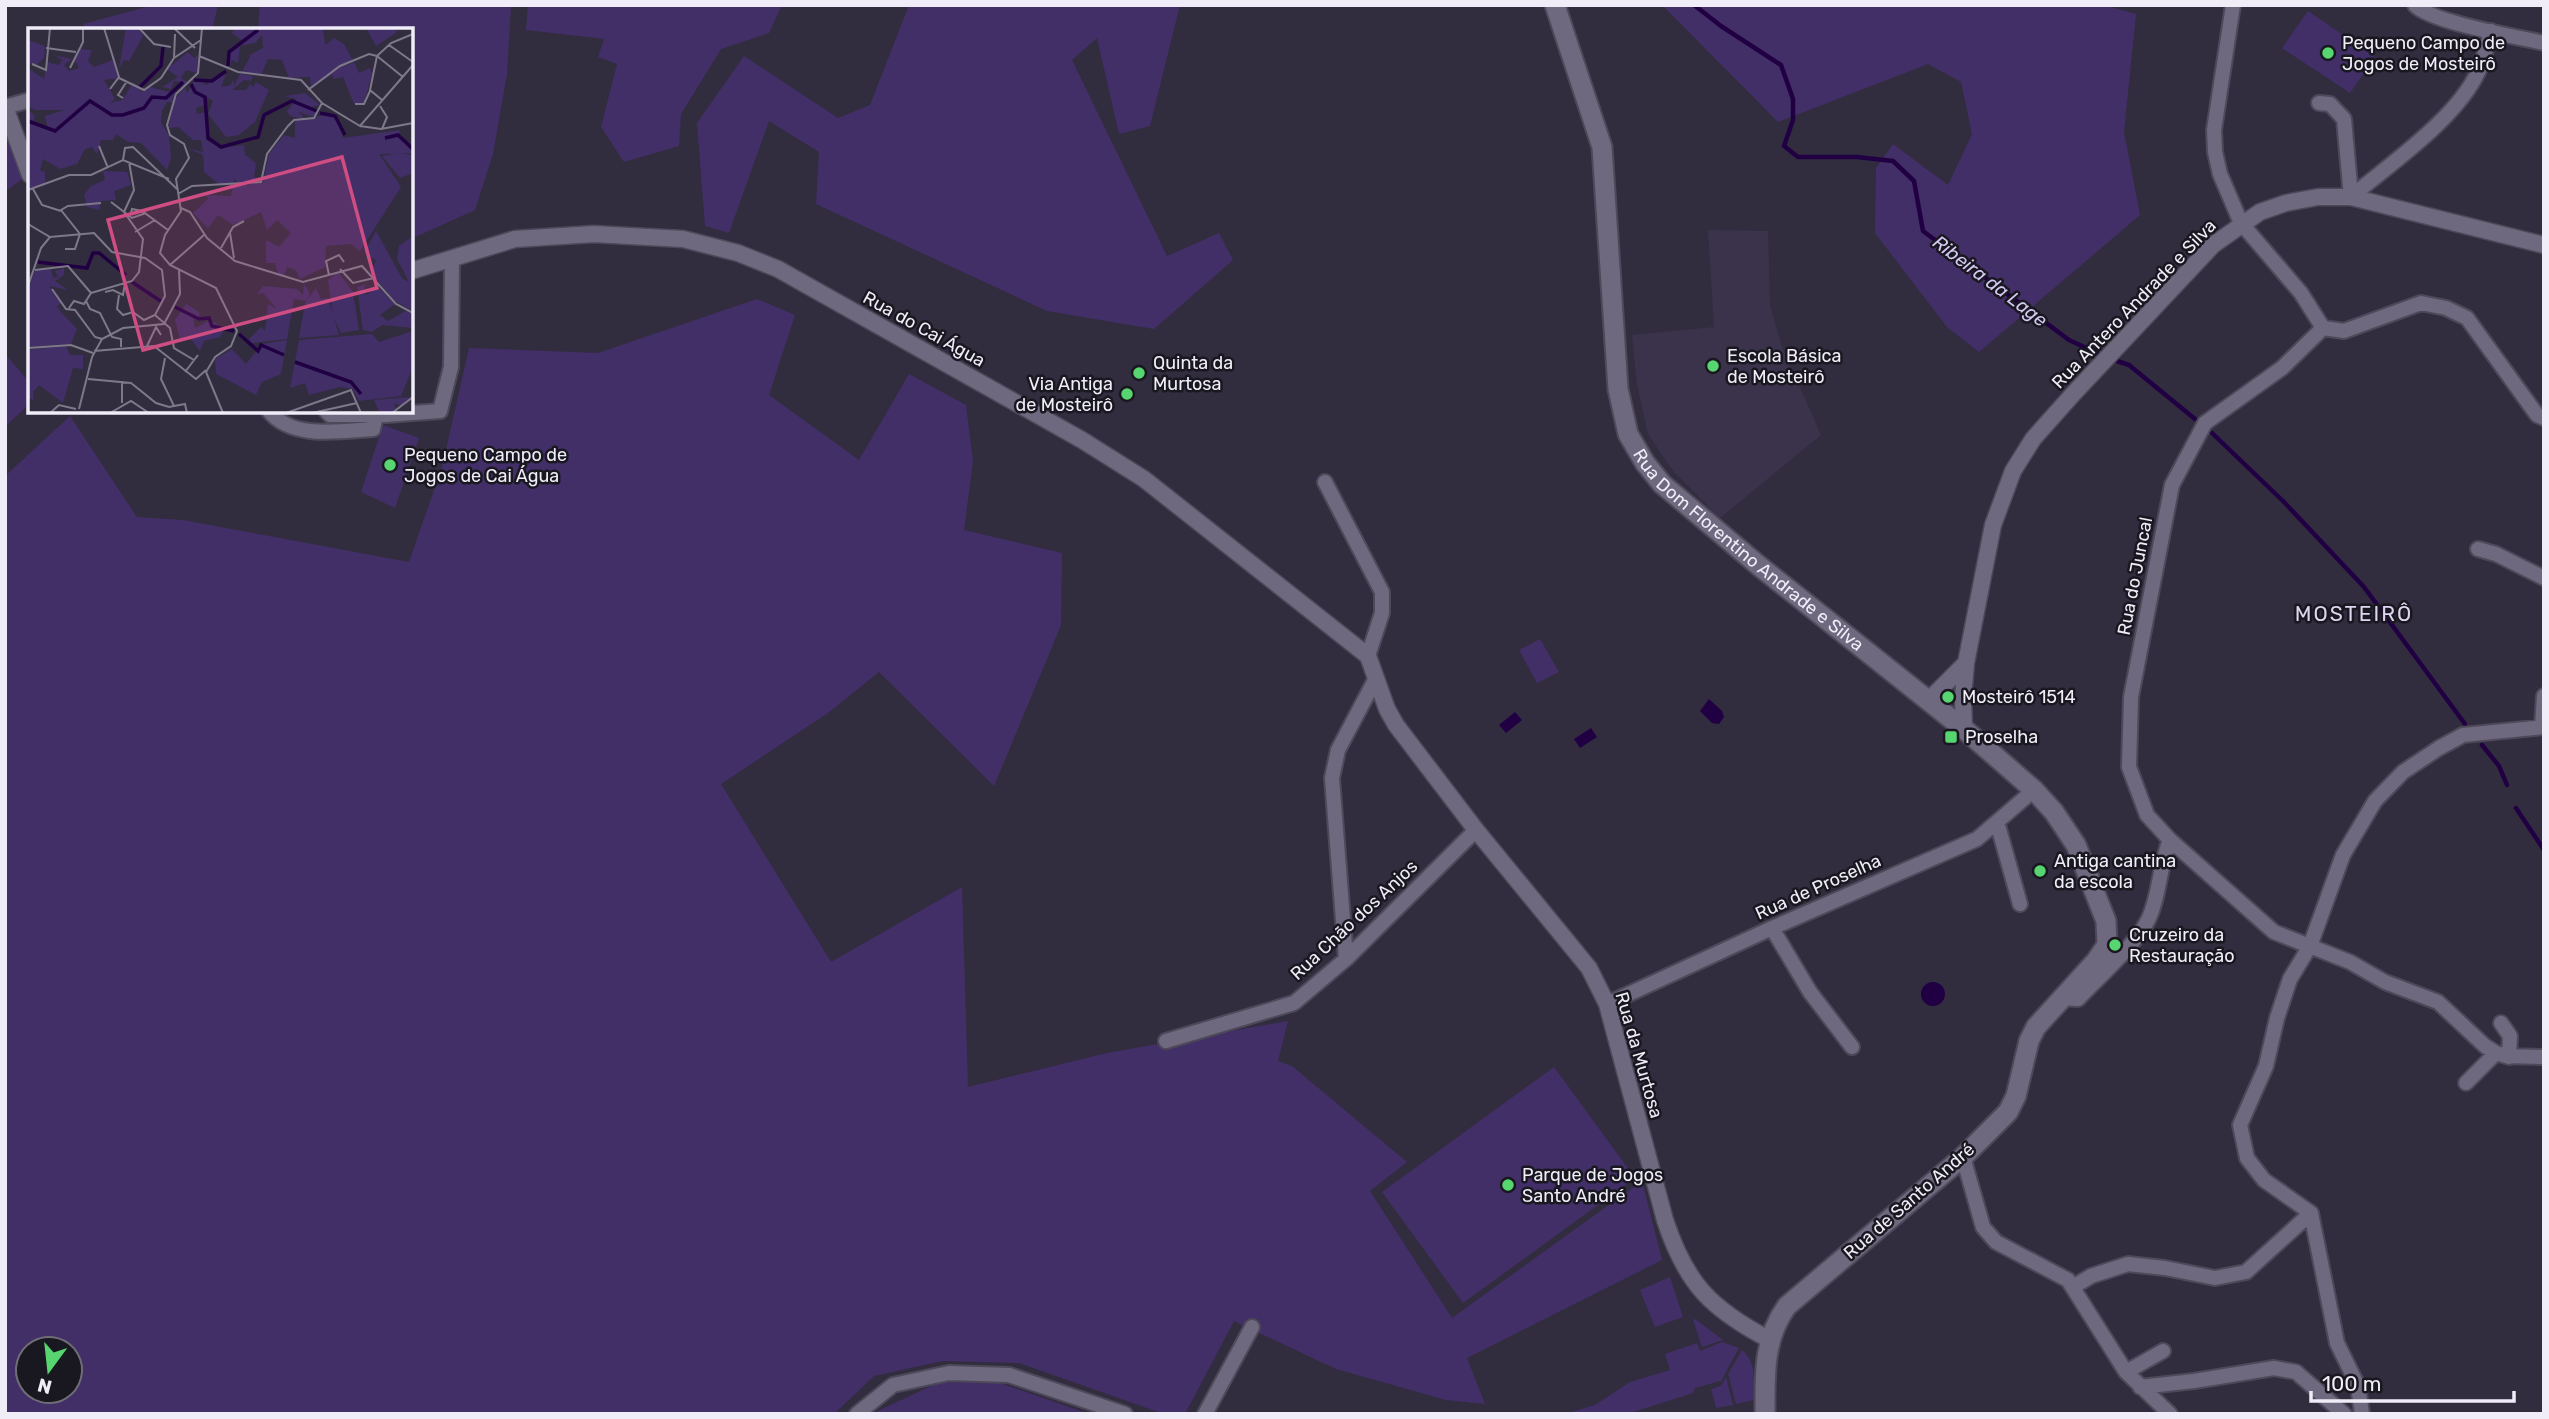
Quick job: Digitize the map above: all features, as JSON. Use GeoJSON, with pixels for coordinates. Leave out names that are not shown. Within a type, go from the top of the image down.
{"type":"FeatureCollection","features":[{"type":"Feature","properties":{"kind":"main road","name":"Rua Dom Florentino Andrade e Silva"},"geometry":{"type":"LineString","coordinates":[[1555,5],[1602,147],[1618,389],[1628,434],[1645,463],[1662,484],[1758,565],[1964,729],[2034,790],[2054,812],[2076,845],[2106,921],[2107,945],[2065,993]]}},
{"type":"Feature","properties":{"kind":"main road","name":"Rua de Santo André"},"geometry":{"type":"LineString","coordinates":[[1765,1414],[1765,1365],[1770,1340],[1775,1324],[1787,1306],[1963,1157],[2008,1112],[2016,1096],[2029,1041],[2036,1027],[2065,993]]}},
{"type":"Feature","properties":{"kind":"street"},"geometry":{"type":"LineString","coordinates":[[2233,5],[2214,130],[2214,152],[2220,174],[2241,223],[2301,293],[2323,328],[2344,331],[2421,303],[2446,308],[2467,318],[2537,415],[2544,418]]}},
{"type":"Feature","properties":{"kind":"street"},"geometry":{"type":"LineString","coordinates":[[2415,5],[2420,11],[2438,18],[2544,43]]}},
{"type":"Feature","properties":{"kind":"street"},"geometry":{"type":"LineString","coordinates":[[2351,197],[2441,120],[2462,98],[2478,72],[2491,31]]}},
{"type":"Feature","properties":{"kind":"street"},"geometry":{"type":"LineString","coordinates":[[28,101],[5,107],[28,170]]}},
{"type":"Feature","properties":{"kind":"street"},"geometry":{"type":"LineString","coordinates":[[2319,103],[2330,104],[2344,119],[2351,197]]}},
{"type":"Feature","properties":{"kind":"street","name":"Rua Antero Andrade e Silva"},"geometry":{"type":"LineString","coordinates":[[1964,729],[1966,663],[1993,525],[2013,471],[2033,439],[2214,244],[2260,212],[2286,203],[2318,197],[2351,197],[2544,245]]}},
{"type":"Feature","properties":{"kind":"street","name":"Rua do Cai Água"},"geometry":{"type":"LineString","coordinates":[[413,270],[515,239],[594,234],[683,239],[738,253],[778,269],[1082,440],[1144,479],[1368,656]]}},
{"type":"Feature","properties":{"kind":"street"},"geometry":{"type":"LineString","coordinates":[[413,412],[440,411],[452,367],[452,259]]}},
{"type":"Feature","properties":{"kind":"street","name":"Rua do Juncal"},"geometry":{"type":"LineString","coordinates":[[2323,328],[2282,368],[2205,423],[2172,485],[2131,697],[2129,766],[2147,815],[2170,840],[2274,932],[2350,962],[2385,982],[2438,1002],[2485,1046],[2503,1054]]}},
{"type":"Feature","properties":{"kind":"street"},"geometry":{"type":"LineString","coordinates":[[271,413],[277,421],[299,429],[331,432],[373,429],[383,414]]}},
{"type":"Feature","properties":{"kind":"street"},"geometry":{"type":"LineString","coordinates":[[328,413],[402,413]]}},
{"type":"Feature","properties":{"kind":"street"},"geometry":{"type":"LineString","coordinates":[[1325,482],[1382,592],[1382,613],[1368,656],[1375,680],[1338,750],[1332,778],[1346,959]]}},
{"type":"Feature","properties":{"kind":"street"},"geometry":{"type":"LineString","coordinates":[[2478,549],[2497,554],[2544,578]]}},
{"type":"Feature","properties":{"kind":"street"},"geometry":{"type":"LineString","coordinates":[[1928,701],[1966,663]]}},
{"type":"Feature","properties":{"kind":"street","name":"Rua da Murtosa"},"geometry":{"type":"LineString","coordinates":[[1375,680],[1396,725],[1476,830],[1589,968],[1607,1004],[1657,1193],[1675,1250],[1687,1275],[1702,1293],[1743,1326],[1770,1340]]}},
{"type":"Feature","properties":{"kind":"street"},"geometry":{"type":"LineString","coordinates":[[2362,1414],[2358,1386],[2337,1343],[2311,1213],[2264,1180],[2247,1158],[2240,1125],[2266,1066],[2277,1018],[2290,979],[2310,946],[2343,855],[2375,801],[2403,772],[2463,736],[2543,727],[2544,696]]}},
{"type":"Feature","properties":{"kind":"street","name":"Rua de Proselha"},"geometry":{"type":"LineString","coordinates":[[1607,1004],[1772,928],[1978,839],[2034,790]]}},
{"type":"Feature","properties":{"kind":"street"},"geometry":{"type":"LineString","coordinates":[[1997,822],[2020,904]]}},
{"type":"Feature","properties":{"kind":"street","name":"Rua Chão dos Anjos"},"geometry":{"type":"LineString","coordinates":[[1166,1041],[1294,1003],[1346,959],[1476,830]]}},
{"type":"Feature","properties":{"kind":"street"},"geometry":{"type":"LineString","coordinates":[[2065,993],[2078,999],[2125,950],[2148,921],[2157,892],[2162,860],[2170,840]]}},
{"type":"Feature","properties":{"kind":"street"},"geometry":{"type":"LineString","coordinates":[[1772,928],[1810,992],[1852,1046]]}},
{"type":"Feature","properties":{"kind":"street"},"geometry":{"type":"LineString","coordinates":[[2466,1083],[2503,1054],[2510,1036],[2501,1023]]}},
{"type":"Feature","properties":{"kind":"street"},"geometry":{"type":"LineString","coordinates":[[2503,1054],[2544,1057]]}},
{"type":"Feature","properties":{"kind":"street"},"geometry":{"type":"LineString","coordinates":[[1963,1157],[1983,1227],[1996,1242],[2068,1280],[2126,1372],[2170,1414]]}},
{"type":"Feature","properties":{"kind":"street"},"geometry":{"type":"LineString","coordinates":[[2073,1287],[2091,1276],[2128,1264],[2165,1268],[2215,1279],[2246,1272],[2311,1213]]}},
{"type":"Feature","properties":{"kind":"street"},"geometry":{"type":"LineString","coordinates":[[1205,1414],[1252,1327]]}},
{"type":"Feature","properties":{"kind":"street"},"geometry":{"type":"LineString","coordinates":[[2126,1372],[2163,1352]]}},
{"type":"Feature","properties":{"kind":"street"},"geometry":{"type":"LineString","coordinates":[[2140,1387],[2274,1368],[2296,1372],[2344,1414]]}},
{"type":"Feature","properties":{"kind":"street"},"geometry":{"type":"LineString","coordinates":[[857,1414],[893,1385],[949,1373],[1009,1375],[1125,1414]]}},
{"type":"Feature","properties":{"kind":"shaded area"},"geometry":{"type":"Polygon","coordinates":[[[154,5],[218,5],[212,28],[84,28],[83,24],[154,5]]]}},
{"type":"Feature","properties":{"kind":"shaded area"},"geometry":{"type":"Polygon","coordinates":[[[260,5],[511,5],[507,74],[493,154],[475,210],[413,238],[413,28],[258,28],[260,5]]]}},
{"type":"Feature","properties":{"kind":"shaded area"},"geometry":{"type":"Polygon","coordinates":[[[528,5],[782,5],[769,33],[721,49],[681,114],[679,146],[624,162],[601,127],[617,64],[598,57],[604,39],[526,30],[528,5]]]}},
{"type":"Feature","properties":{"kind":"shaded area"},"geometry":{"type":"Polygon","coordinates":[[[909,5],[1180,5],[1150,126],[1119,134],[1097,38],[1072,60],[1167,256],[1219,233],[1233,260],[1154,329],[1047,311],[816,204],[819,152],[769,121],[729,233],[705,226],[697,123],[744,56],[838,118],[870,105],[909,5]]]}},
{"type":"Feature","properties":{"kind":"shaded area"},"geometry":{"type":"Polygon","coordinates":[[[1662,5],[2103,5],[2136,14],[2124,132],[2140,215],[1979,352],[1947,327],[1875,233],[1876,168],[1893,144],[1948,185],[1972,134],[1961,82],[1928,64],[1778,122],[1662,5]]]}},
{"type":"Feature","properties":{"kind":"shaded area","name":"Pequeno Campo de Jogos de Mosteirô"},"geometry":{"type":"Polygon","coordinates":[[[2308,11],[2375,57],[2350,93],[2282,48],[2308,11]]]}},
{"type":"Feature","properties":{"kind":"shaded area"},"geometry":{"type":"Polygon","coordinates":[[[5,132],[23,178],[5,192],[5,132]]]}},
{"type":"Feature","properties":{"kind":"shaded area","name":"Escola Básica de Mosteirô"},"geometry":{"type":"Polygon","coordinates":[[[1708,230],[1768,231],[1770,305],[1782,347],[1821,435],[1720,518],[1673,471],[1648,434],[1637,385],[1632,335],[1714,327],[1708,230]]]}},
{"type":"Feature","properties":{"kind":"shaded area"},"geometry":{"type":"Polygon","coordinates":[[[757,299],[795,315],[769,395],[859,460],[909,374],[966,405],[973,461],[964,530],[1062,553],[1061,625],[994,786],[879,672],[828,713],[721,784],[831,962],[962,887],[968,1087],[1107,1053],[1288,1021],[1278,1061],[1292,1066],[1407,1162],[1370,1191],[1452,1318],[1642,1181],[1662,1260],[1467,1358],[1485,1404],[1446,1400],[1336,1369],[1234,1321],[1185,1414],[1164,1414],[1019,1363],[942,1361],[874,1376],[834,1414],[5,1414],[5,476],[70,416],[137,517],[183,520],[409,562],[442,467],[469,348],[598,353],[757,299]]]}},
{"type":"Feature","properties":{"kind":"shaded area"},"geometry":{"type":"Polygon","coordinates":[[[5,354],[28,381],[28,405],[5,427],[5,354]]]}},
{"type":"Feature","properties":{"kind":"shaded area","name":"Pequeno Campo de Jogos de Cai Água"},"geometry":{"type":"Polygon","coordinates":[[[383,425],[419,438],[395,508],[361,492],[383,425]]]}},
{"type":"Feature","properties":{"kind":"shaded area"},"geometry":{"type":"Polygon","coordinates":[[[1540,639],[1559,672],[1537,683],[1519,650],[1540,639]]]}},
{"type":"Feature","properties":{"kind":"shaded area"},"geometry":{"type":"Polygon","coordinates":[[[1709,699],[1722,711],[1724,717],[1719,724],[1712,723],[1700,711],[1709,699]]]}},
{"type":"Feature","properties":{"kind":"shaded area"},"geometry":{"type":"Polygon","coordinates":[[[1515,712],[1522,720],[1506,733],[1499,725],[1515,712]]]}},
{"type":"Feature","properties":{"kind":"shaded area"},"geometry":{"type":"Polygon","coordinates":[[[1591,728],[1597,737],[1580,748],[1574,739],[1591,728]]]}},
{"type":"Feature","properties":{"kind":"shaded area"},"geometry":{"type":"Polygon","coordinates":[[[1933,982],[1941,986],[1945,994],[1941,1002],[1933,1006],[1925,1002],[1921,994],[1925,986],[1933,982]]]}},
{"type":"Feature","properties":{"kind":"shaded area","name":"Parque de Jogos Santo André"},"geometry":{"type":"Polygon","coordinates":[[[1554,1067],[1635,1178],[1463,1303],[1382,1192],[1554,1067]]]}},
{"type":"Feature","properties":{"kind":"shaded area"},"geometry":{"type":"Polygon","coordinates":[[[1670,1277],[1683,1317],[1655,1327],[1640,1290],[1670,1277]]]}},
{"type":"Feature","properties":{"kind":"shaded area"},"geometry":{"type":"Polygon","coordinates":[[[1693,1320],[1723,1340],[1702,1347],[1693,1320]]]}},
{"type":"Feature","properties":{"kind":"shaded area"},"geometry":{"type":"Polygon","coordinates":[[[1722,1342],[1739,1348],[1721,1381],[1627,1414],[1565,1414],[1595,1405],[1630,1382],[1670,1370],[1665,1354],[1697,1343],[1700,1351],[1722,1342]]]}},
{"type":"Feature","properties":{"kind":"shaded area"},"geometry":{"type":"Polygon","coordinates":[[[1742,1350],[1752,1366],[1754,1400],[1736,1404],[1728,1374],[1742,1350]]]}},
{"type":"Feature","properties":{"kind":"shaded area"},"geometry":{"type":"Polygon","coordinates":[[[1726,1377],[1733,1405],[1716,1408],[1711,1389],[1721,1386],[1726,1377]]]}},
{"type":"Feature","properties":{"kind":"shaded area"},"geometry":{"type":"Polygon","coordinates":[[[942,1381],[997,1382],[1089,1414],[871,1414],[942,1381]]]}},
{"type":"Feature","properties":{"kind":"waterway","name":"Ribeira da Lage"},"geometry":{"type":"LineString","coordinates":[[1694,5],[1781,65],[1793,99],[1793,120],[1784,146],[1798,157],[1857,157],[1893,161],[1914,181],[1923,231],[2069,340],[2097,353]]}},
{"type":"Feature","properties":{"kind":"waterway","name":"Ribeira da Lage"},"geometry":{"type":"LineString","coordinates":[[2114,360],[2129,365],[2195,419]]}},
{"type":"Feature","properties":{"kind":"waterway","name":"Ribeira da Lage"},"geometry":{"type":"LineString","coordinates":[[2212,433],[2283,501],[2364,587],[2465,724]]}},
{"type":"Feature","properties":{"kind":"waterway","name":"Ribeira da Lage"},"geometry":{"type":"LineString","coordinates":[[2482,745],[2499,766],[2507,785]]}},
{"type":"Feature","properties":{"kind":"waterway","name":"Ribeira da Lage"},"geometry":{"type":"LineString","coordinates":[[2516,808],[2544,850]]}},
{"type":"Feature","properties":{"kind":"place","name":"Pequeno Campo de Jogos de Mosteirô"},"geometry":{"type":"Point","coordinates":[2328,53]}},
{"type":"Feature","properties":{"kind":"place","name":"Escola Básica de Mosteirô"},"geometry":{"type":"Point","coordinates":[1713,366]}},
{"type":"Feature","properties":{"kind":"place","name":"Quinta da Murtosa"},"geometry":{"type":"Point","coordinates":[1139,373]}},
{"type":"Feature","properties":{"kind":"place","name":"Via Antiga de Mosteirô"},"geometry":{"type":"Point","coordinates":[1127,394]}},
{"type":"Feature","properties":{"kind":"place","name":"Pequeno Campo de Jogos de Cai Água"},"geometry":{"type":"Point","coordinates":[390,465]}},
{"type":"Feature","properties":{"kind":"place","name":"Mosteirô 1514"},"geometry":{"type":"Point","coordinates":[1948,697]}},
{"type":"Feature","properties":{"kind":"place","name":"Proselha"},"geometry":{"type":"Point","coordinates":[1951,737]}},
{"type":"Feature","properties":{"kind":"place","name":"Antiga cantina da escola"},"geometry":{"type":"Point","coordinates":[2040,871]}},
{"type":"Feature","properties":{"kind":"place","name":"Cruzeiro da Restauração"},"geometry":{"type":"Point","coordinates":[2115,945]}},
{"type":"Feature","properties":{"kind":"place","name":"Parque de Jogos Santo André"},"geometry":{"type":"Point","coordinates":[1508,1185]}},
{"type":"Feature","properties":{"kind":"district","name":"MOSTEIRÔ"},"geometry":{"type":"Point","coordinates":[2354,613]}}]}
